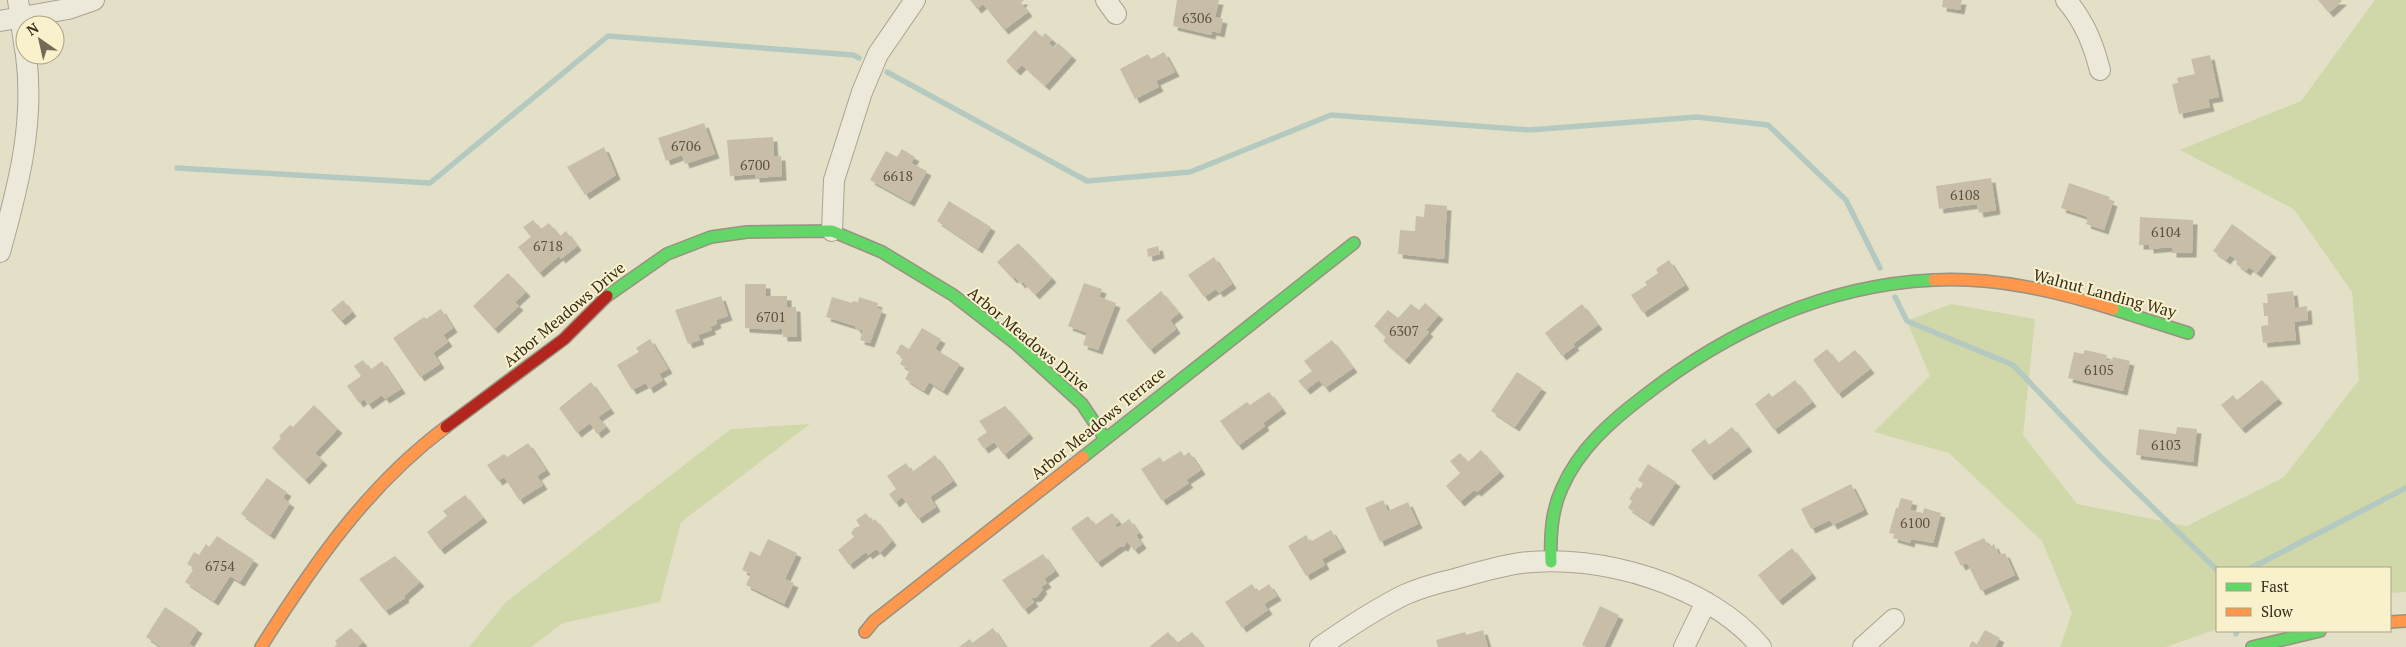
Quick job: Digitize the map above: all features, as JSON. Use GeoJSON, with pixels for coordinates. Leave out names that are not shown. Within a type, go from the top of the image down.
{"type":"FeatureCollection","features":[{"type":"Feature","properties":{"kind":"street"},"geometry":{"type":"LineString","coordinates":[[0,21],[19,9],[68,10],[94,0]]}},
{"type":"Feature","properties":{"kind":"street"},"geometry":{"type":"LineString","coordinates":[[832,231],[834,180],[862,92],[878,54],[915,0]]}},
{"type":"Feature","properties":{"kind":"street"},"geometry":{"type":"LineString","coordinates":[[2066,0],[2084,24],[2094,46],[2100,70]]}},
{"type":"Feature","properties":{"kind":"street"},"geometry":{"type":"LineString","coordinates":[[0,252],[24,155],[29,96],[27,65]]}},
{"type":"Feature","properties":{"kind":"street","name":"Arbor Meadows Drive"},"geometry":{"type":"LineString","coordinates":[[261,647],[303,581],[356,511],[387,477],[420,447],[564,339],[605,297],[666,254],[711,237],[748,232],[832,231],[882,252],[953,295],[1016,344],[1082,404],[1104,437]]}},
{"type":"Feature","properties":{"kind":"street","name":"Arbor Meadows Terrace"},"geometry":{"type":"LineString","coordinates":[[865,632],[874,621],[1074,464],[1104,437],[1354,243]]}},
{"type":"Feature","properties":{"kind":"street","name":"Walnut Landing Way"},"geometry":{"type":"LineString","coordinates":[[1551,562],[1550,536],[1553,515],[1560,490],[1572,467],[1581,455],[1622,414],[1659,383],[1714,346],[1754,324],[1795,306],[1839,292],[1883,283],[1958,280],[2004,283],[2050,292],[2188,332]]}},
{"type":"Feature","properties":{"kind":"street"},"geometry":{"type":"LineString","coordinates":[[1320,647],[1361,619],[1424,587],[1478,572],[1522,563],[1551,562],[1604,567],[1644,576],[1676,587],[1706,602],[1729,617],[1761,647]]}},
{"type":"Feature","properties":{"kind":"street"},"geometry":{"type":"LineString","coordinates":[[1684,647],[1706,602]]}},
{"type":"Feature","properties":{"kind":"street"},"geometry":{"type":"LineString","coordinates":[[1863,647],[1894,620]]}},
{"type":"Feature","properties":{"kind":"street"},"geometry":{"type":"LineString","coordinates":[[2391,622],[2406,621]]}},
{"type":"Feature","properties":{"kind":"street"},"geometry":{"type":"LineString","coordinates":[[2252,647],[2316,632]]}},
{"type":"Feature","properties":{"kind":"green space"},"geometry":{"type":"Polygon","coordinates":[[[2375,0],[2406,0],[2406,592],[2391,593],[2391,567],[2216,567],[2216,629],[2166,647],[2060,647],[2072,613],[2042,541],[1949,453],[1874,432],[1930,376],[1907,321],[1951,304],[2035,319],[2023,435],[2077,504],[2187,526],[2284,477],[2359,380],[2352,292],[2294,209],[2180,150],[2301,101],[2375,0]]]}},
{"type":"Feature","properties":{"kind":"green space"},"geometry":{"type":"Polygon","coordinates":[[[810,424],[681,522],[660,602],[563,623],[531,647],[469,647],[506,602],[731,429],[810,424]]]}},
{"type":"Feature","properties":{"kind":"building"},"geometry":{"type":"Polygon","coordinates":[[[970,0],[1024,0],[1021,3],[1028,12],[1004,30],[983,4],[977,9],[970,0]]]}},
{"type":"Feature","properties":{"kind":"building"},"geometry":{"type":"Polygon","coordinates":[[[1177,0],[1219,0],[1215,17],[1223,19],[1220,33],[1212,31],[1211,35],[1173,26],[1177,0]]]}},
{"type":"Feature","properties":{"kind":"building"},"geometry":{"type":"Polygon","coordinates":[[[1943,0],[1962,0],[1960,10],[1942,7],[1943,0]]]}},
{"type":"Feature","properties":{"kind":"building"},"geometry":{"type":"Polygon","coordinates":[[[2318,0],[2341,0],[2342,1],[2329,13],[2318,0]]]}},
{"type":"Feature","properties":{"kind":"building"},"geometry":{"type":"Polygon","coordinates":[[[1035,30],[1042,37],[1045,33],[1052,39],[1049,43],[1054,48],[1058,43],[1072,56],[1045,86],[1022,65],[1016,71],[1006,61],[1035,30]]]}},
{"type":"Feature","properties":{"kind":"building"},"geometry":{"type":"Polygon","coordinates":[[[1164,52],[1175,72],[1156,81],[1159,87],[1135,99],[1120,69],[1148,54],[1151,59],[1164,52]]]}},
{"type":"Feature","properties":{"kind":"building"},"geometry":{"type":"Polygon","coordinates":[[[2210,55],[2219,97],[2208,99],[2210,107],[2179,114],[2172,84],[2178,83],[2177,78],[2195,74],[2191,59],[2210,55]]]}},
{"type":"Feature","properties":{"kind":"building"},"geometry":{"type":"Polygon","coordinates":[[[704,123],[715,154],[685,164],[682,155],[666,161],[658,138],[704,123]]]}},
{"type":"Feature","properties":{"kind":"building"},"geometry":{"type":"Polygon","coordinates":[[[773,137],[774,156],[781,156],[782,176],[755,178],[755,174],[730,176],[727,140],[773,137]]]}},
{"type":"Feature","properties":{"kind":"building"},"geometry":{"type":"Polygon","coordinates":[[[604,147],[616,175],[585,195],[567,167],[604,147]]]}},
{"type":"Feature","properties":{"kind":"building"},"geometry":{"type":"Polygon","coordinates":[[[902,149],[915,157],[911,163],[927,171],[910,202],[870,180],[886,151],[897,157],[902,149]]]}},
{"type":"Feature","properties":{"kind":"building"},"geometry":{"type":"Polygon","coordinates":[[[1991,178],[1996,210],[1979,213],[1977,204],[1939,209],[1936,186],[1991,178]]]}},
{"type":"Feature","properties":{"kind":"building"},"geometry":{"type":"Polygon","coordinates":[[[2069,183],[2110,197],[2108,200],[2113,202],[2104,230],[2086,224],[2088,217],[2061,208],[2069,183]]]}},
{"type":"Feature","properties":{"kind":"building"},"geometry":{"type":"Polygon","coordinates":[[[949,201],[991,227],[978,249],[937,221],[949,201]]]}},
{"type":"Feature","properties":{"kind":"building"},"geometry":{"type":"Polygon","coordinates":[[[1425,204],[1447,206],[1444,259],[1398,254],[1400,230],[1415,231],[1416,216],[1424,217],[1425,204]]]}},
{"type":"Feature","properties":{"kind":"building"},"geometry":{"type":"Polygon","coordinates":[[[2140,217],[2193,220],[2192,253],[2172,253],[2172,247],[2149,249],[2149,245],[2139,245],[2140,217]]]}},
{"type":"Feature","properties":{"kind":"building"},"geometry":{"type":"Polygon","coordinates":[[[533,220],[541,229],[549,223],[560,236],[566,231],[577,246],[561,259],[559,256],[539,273],[518,247],[531,237],[523,227],[533,220]]]}},
{"type":"Feature","properties":{"kind":"building"},"geometry":{"type":"Polygon","coordinates":[[[2232,224],[2272,253],[2257,273],[2249,267],[2246,271],[2236,264],[2238,261],[2230,255],[2226,260],[2213,251],[2232,224]]]}},
{"type":"Feature","properties":{"kind":"building"},"geometry":{"type":"Polygon","coordinates":[[[1018,243],[1052,278],[1035,295],[1023,282],[1021,284],[1015,277],[1013,279],[997,262],[1018,243]]]}},
{"type":"Feature","properties":{"kind":"building"},"geometry":{"type":"Polygon","coordinates":[[[1158,246],[1160,254],[1148,257],[1147,249],[1158,246]]]}},
{"type":"Feature","properties":{"kind":"building"},"geometry":{"type":"Polygon","coordinates":[[[1214,257],[1232,284],[1219,293],[1216,289],[1204,297],[1188,275],[1214,257]]]}},
{"type":"Feature","properties":{"kind":"building"},"geometry":{"type":"Polygon","coordinates":[[[1669,260],[1685,285],[1643,313],[1631,295],[1647,285],[1645,282],[1658,273],[1656,269],[1669,260]]]}},
{"type":"Feature","properties":{"kind":"building"},"geometry":{"type":"Polygon","coordinates":[[[508,273],[526,292],[515,302],[519,306],[494,329],[473,306],[508,273]]]}},
{"type":"Feature","properties":{"kind":"building"},"geometry":{"type":"Polygon","coordinates":[[[1084,283],[1102,289],[1099,297],[1116,303],[1098,350],[1083,345],[1087,333],[1068,326],[1084,283]]]}},
{"type":"Feature","properties":{"kind":"building"},"geometry":{"type":"Polygon","coordinates":[[[745,284],[766,284],[766,296],[787,296],[787,307],[796,307],[797,337],[783,337],[782,328],[776,330],[745,328],[745,284]]]}},
{"type":"Feature","properties":{"kind":"building"},"geometry":{"type":"Polygon","coordinates":[[[1161,291],[1179,313],[1170,320],[1176,329],[1150,350],[1126,320],[1161,291]]]}},
{"type":"Feature","properties":{"kind":"building"},"geometry":{"type":"Polygon","coordinates":[[[2293,291],[2295,308],[2307,306],[2308,320],[2294,322],[2296,340],[2263,343],[2261,326],[2268,325],[2268,316],[2264,316],[2263,303],[2268,303],[2267,294],[2293,291]]]}},
{"type":"Feature","properties":{"kind":"building"},"geometry":{"type":"Polygon","coordinates":[[[721,296],[728,316],[716,320],[717,324],[710,327],[712,330],[698,335],[700,340],[688,344],[675,310],[721,296]]]}},
{"type":"Feature","properties":{"kind":"building"},"geometry":{"type":"Polygon","coordinates":[[[832,297],[852,303],[853,301],[858,302],[859,297],[878,303],[877,308],[882,310],[870,343],[860,340],[863,330],[857,330],[855,326],[826,317],[832,297]]]}},
{"type":"Feature","properties":{"kind":"building"},"geometry":{"type":"Polygon","coordinates":[[[343,300],[352,312],[341,321],[331,310],[343,300]]]}},
{"type":"Feature","properties":{"kind":"building"},"geometry":{"type":"Polygon","coordinates":[[[1425,303],[1439,315],[1426,330],[1429,332],[1405,360],[1383,341],[1386,337],[1374,326],[1388,310],[1398,318],[1411,304],[1419,310],[1425,303]]]}},
{"type":"Feature","properties":{"kind":"building"},"geometry":{"type":"Polygon","coordinates":[[[1582,304],[1598,325],[1573,344],[1575,346],[1562,356],[1545,333],[1582,304]]]}},
{"type":"Feature","properties":{"kind":"building"},"geometry":{"type":"Polygon","coordinates":[[[441,309],[453,328],[443,335],[448,342],[433,353],[440,364],[420,377],[393,338],[424,317],[426,319],[441,309]]]}},
{"type":"Feature","properties":{"kind":"building"},"geometry":{"type":"Polygon","coordinates":[[[922,328],[941,339],[935,349],[960,364],[943,391],[929,382],[924,391],[905,379],[910,370],[900,364],[903,358],[896,353],[901,344],[909,349],[922,328]]]}},
{"type":"Feature","properties":{"kind":"building"},"geometry":{"type":"Polygon","coordinates":[[[650,339],[668,369],[659,374],[663,380],[649,389],[646,383],[632,390],[617,365],[639,352],[636,348],[650,339]]]}},
{"type":"Feature","properties":{"kind":"building"},"geometry":{"type":"Polygon","coordinates":[[[1332,340],[1353,368],[1325,388],[1319,380],[1306,390],[1298,381],[1312,371],[1304,361],[1332,340]]]}},
{"type":"Feature","properties":{"kind":"building"},"geometry":{"type":"Polygon","coordinates":[[[1827,349],[1838,363],[1855,350],[1870,369],[1838,394],[1813,360],[1827,349]]]}},
{"type":"Feature","properties":{"kind":"building"},"geometry":{"type":"Polygon","coordinates":[[[2085,350],[2107,355],[2106,360],[2112,361],[2113,357],[2130,361],[2123,391],[2068,378],[2074,352],[2083,354],[2085,350]]]}},
{"type":"Feature","properties":{"kind":"building"},"geometry":{"type":"Polygon","coordinates":[[[363,360],[370,370],[382,361],[401,389],[385,399],[382,395],[368,405],[364,399],[359,403],[347,386],[361,376],[354,366],[363,360]]]}},
{"type":"Feature","properties":{"kind":"building"},"geometry":{"type":"Polygon","coordinates":[[[1517,372],[1542,388],[1515,427],[1491,411],[1517,372]]]}},
{"type":"Feature","properties":{"kind":"building"},"geometry":{"type":"Polygon","coordinates":[[[1795,380],[1812,402],[1774,430],[1755,404],[1769,393],[1772,397],[1795,380]]]}},
{"type":"Feature","properties":{"kind":"building"},"geometry":{"type":"Polygon","coordinates":[[[2262,380],[2278,399],[2241,429],[2221,405],[2233,395],[2237,400],[2262,380]]]}},
{"type":"Feature","properties":{"kind":"building"},"geometry":{"type":"Polygon","coordinates":[[[591,382],[610,409],[598,417],[606,427],[597,434],[590,423],[577,433],[559,408],[591,382]]]}},
{"type":"Feature","properties":{"kind":"building"},"geometry":{"type":"Polygon","coordinates":[[[1269,392],[1282,409],[1263,423],[1265,426],[1238,446],[1220,421],[1247,402],[1250,405],[1269,392]]]}},
{"type":"Feature","properties":{"kind":"building"},"geometry":{"type":"Polygon","coordinates":[[[314,405],[338,429],[315,453],[323,461],[305,480],[272,448],[281,438],[279,436],[290,425],[293,427],[314,405]]]}},
{"type":"Feature","properties":{"kind":"building"},"geometry":{"type":"Polygon","coordinates":[[[1005,406],[1029,434],[1004,455],[994,442],[984,449],[977,439],[987,432],[979,421],[1005,406]]]}},
{"type":"Feature","properties":{"kind":"building"},"geometry":{"type":"Polygon","coordinates":[[[1732,427],[1748,447],[1710,476],[1691,450],[1705,439],[1709,445],[1732,427]]]}},
{"type":"Feature","properties":{"kind":"building"},"geometry":{"type":"Polygon","coordinates":[[[2177,427],[2197,429],[2193,462],[2136,455],[2139,429],[2176,434],[2177,427]]]}},
{"type":"Feature","properties":{"kind":"building"},"geometry":{"type":"Polygon","coordinates":[[[528,443],[546,470],[537,476],[543,485],[519,500],[504,477],[498,481],[487,465],[504,454],[507,457],[528,443]]]}},
{"type":"Feature","properties":{"kind":"building"},"geometry":{"type":"Polygon","coordinates":[[[1481,450],[1500,472],[1477,492],[1474,490],[1460,502],[1446,486],[1460,473],[1450,461],[1460,453],[1468,462],[1481,450]]]}},
{"type":"Feature","properties":{"kind":"building"},"geometry":{"type":"Polygon","coordinates":[[[1181,451],[1184,456],[1189,452],[1201,470],[1186,480],[1189,483],[1162,501],[1141,469],[1160,457],[1163,462],[1181,451]]]}},
{"type":"Feature","properties":{"kind":"building"},"geometry":{"type":"Polygon","coordinates":[[[935,455],[953,481],[930,497],[936,507],[918,519],[902,497],[895,503],[889,494],[896,489],[887,476],[906,463],[912,472],[935,455]]]}},
{"type":"Feature","properties":{"kind":"building"},"geometry":{"type":"Polygon","coordinates":[[[1648,464],[1676,482],[1649,522],[1628,508],[1632,501],[1629,499],[1637,487],[1640,489],[1643,484],[1638,480],[1648,464]]]}},
{"type":"Feature","properties":{"kind":"building"},"geometry":{"type":"Polygon","coordinates":[[[267,478],[287,492],[283,498],[290,503],[270,535],[241,514],[267,478]]]}},
{"type":"Feature","properties":{"kind":"building"},"geometry":{"type":"Polygon","coordinates":[[[1851,484],[1864,510],[1833,525],[1830,520],[1811,529],[1801,509],[1851,484]]]}},
{"type":"Feature","properties":{"kind":"building"},"geometry":{"type":"Polygon","coordinates":[[[465,495],[483,518],[440,550],[427,532],[447,516],[443,511],[465,495]]]}},
{"type":"Feature","properties":{"kind":"building"},"geometry":{"type":"Polygon","coordinates":[[[1901,498],[1913,501],[1910,510],[1923,513],[1924,508],[1941,513],[1933,543],[1911,539],[1910,543],[1893,538],[1894,534],[1889,533],[1901,498]]]}},
{"type":"Feature","properties":{"kind":"building"},"geometry":{"type":"Polygon","coordinates":[[[1383,500],[1388,511],[1408,502],[1418,524],[1380,542],[1365,508],[1383,500]]]}},
{"type":"Feature","properties":{"kind":"building"},"geometry":{"type":"Polygon","coordinates":[[[866,513],[872,522],[875,519],[892,541],[880,553],[876,549],[868,555],[866,552],[849,565],[838,550],[854,537],[851,533],[854,528],[860,526],[856,520],[866,513]]]}},
{"type":"Feature","properties":{"kind":"building"},"geometry":{"type":"Polygon","coordinates":[[[1112,513],[1119,522],[1115,525],[1117,528],[1129,519],[1139,533],[1136,535],[1142,544],[1134,550],[1127,541],[1124,547],[1121,546],[1097,563],[1071,528],[1088,516],[1095,525],[1112,513]]]}},
{"type":"Feature","properties":{"kind":"building"},"geometry":{"type":"Polygon","coordinates":[[[1331,530],[1342,548],[1322,559],[1325,565],[1306,576],[1288,546],[1306,535],[1310,542],[1331,530]]]}},
{"type":"Feature","properties":{"kind":"building"},"geometry":{"type":"Polygon","coordinates":[[[217,536],[254,560],[240,582],[230,576],[214,601],[185,582],[194,568],[187,564],[194,552],[199,555],[206,544],[209,547],[217,536]]]}},
{"type":"Feature","properties":{"kind":"building"},"geometry":{"type":"Polygon","coordinates":[[[1984,538],[1989,547],[1994,544],[1999,555],[2005,553],[2015,575],[1981,591],[1967,563],[1961,566],[1954,552],[1984,538]]]}},
{"type":"Feature","properties":{"kind":"building"},"geometry":{"type":"Polygon","coordinates":[[[768,539],[797,553],[785,579],[794,583],[784,604],[746,585],[751,574],[742,570],[750,551],[760,556],[768,539]]]}},
{"type":"Feature","properties":{"kind":"building"},"geometry":{"type":"Polygon","coordinates":[[[1792,548],[1812,574],[1778,601],[1758,575],[1792,548]]]}},
{"type":"Feature","properties":{"kind":"building"},"geometry":{"type":"Polygon","coordinates":[[[1043,554],[1055,571],[1044,579],[1047,583],[1041,587],[1043,589],[1037,597],[1031,598],[1034,602],[1024,610],[1002,580],[1043,554]]]}},
{"type":"Feature","properties":{"kind":"building"},"geometry":{"type":"Polygon","coordinates":[[[395,556],[420,582],[404,596],[405,598],[385,611],[359,579],[395,556]]]}},
{"type":"Feature","properties":{"kind":"building"},"geometry":{"type":"Polygon","coordinates":[[[1252,584],[1257,592],[1269,584],[1277,596],[1264,604],[1268,610],[1242,628],[1225,602],[1252,584]]]}},
{"type":"Feature","properties":{"kind":"building"},"geometry":{"type":"Polygon","coordinates":[[[1600,606],[1619,615],[1604,647],[1586,647],[1582,645],[1600,606]]]}},
{"type":"Feature","properties":{"kind":"building"},"geometry":{"type":"Polygon","coordinates":[[[165,607],[198,629],[189,644],[194,647],[161,647],[146,637],[165,607]]]}},
{"type":"Feature","properties":{"kind":"building"},"geometry":{"type":"Polygon","coordinates":[[[351,628],[363,642],[357,647],[334,647],[337,644],[335,641],[351,628]]]}},
{"type":"Feature","properties":{"kind":"building"},"geometry":{"type":"Polygon","coordinates":[[[993,628],[1006,647],[959,647],[970,639],[972,643],[993,628]]]}},
{"type":"Feature","properties":{"kind":"building"},"geometry":{"type":"Polygon","coordinates":[[[1483,630],[1488,647],[1438,647],[1436,640],[1465,632],[1466,635],[1483,630]]]}},
{"type":"Feature","properties":{"kind":"building"},"geometry":{"type":"Polygon","coordinates":[[[1985,630],[2000,638],[1995,647],[1969,647],[1972,641],[1977,644],[1985,630]]]}},
{"type":"Feature","properties":{"kind":"building"},"geometry":{"type":"Polygon","coordinates":[[[1168,632],[1177,643],[1192,632],[1204,647],[1149,647],[1168,632]]]}},
{"type":"Feature","properties":{"kind":"waterway"},"geometry":{"type":"LineString","coordinates":[[177,168],[430,183],[608,36],[853,55],[859,58]]}},
{"type":"Feature","properties":{"kind":"waterway"},"geometry":{"type":"LineString","coordinates":[[887,72],[1087,181],[1190,172],[1331,115],[1530,130],[1697,117],[1768,125],[1846,200],[1880,268]]}},
{"type":"Feature","properties":{"kind":"waterway"},"geometry":{"type":"LineString","coordinates":[[1895,297],[1907,321],[2013,365],[2101,457],[2216,569]]}},
{"type":"Feature","properties":{"kind":"waterway"},"geometry":{"type":"LineString","coordinates":[[2253,567],[2406,488]]}},
{"type":"Feature","properties":{"kind":"traffic: fast"},"geometry":{"type":"LineString","coordinates":[[607,296],[667,254],[711,237],[747,232],[832,231],[882,252],[953,295],[1016,344],[1082,404],[1104,437]]}},
{"type":"Feature","properties":{"kind":"traffic: fast"},"geometry":{"type":"LineString","coordinates":[[1083,457],[1354,243]]}},
{"type":"Feature","properties":{"kind":"traffic: fast"},"geometry":{"type":"LineString","coordinates":[[1551,562],[1553,515],[1558,497],[1569,474],[1597,437],[1644,396],[1710,350],[1780,315],[1817,301],[1855,291],[1894,284],[1934,280]]}},
{"type":"Feature","properties":{"kind":"traffic: fast"},"geometry":{"type":"LineString","coordinates":[[2113,309],[2188,333]]}},
{"type":"Feature","properties":{"kind":"traffic: fast"},"geometry":{"type":"LineString","coordinates":[[2252,647],[2316,632]]}},
{"type":"Feature","properties":{"kind":"traffic: slow"},"geometry":{"type":"LineString","coordinates":[[1934,280],[2003,283],[2069,296],[2113,309]]}},
{"type":"Feature","properties":{"kind":"traffic: slow"},"geometry":{"type":"LineString","coordinates":[[261,647],[301,586],[343,528],[391,475],[446,427]]}},
{"type":"Feature","properties":{"kind":"traffic: slow"},"geometry":{"type":"LineString","coordinates":[[865,632],[874,621],[1083,457]]}},
{"type":"Feature","properties":{"kind":"traffic: slow"},"geometry":{"type":"LineString","coordinates":[[2391,622],[2406,621]]}},
{"type":"Feature","properties":{"kind":"traffic: jam"},"geometry":{"type":"LineString","coordinates":[[446,427],[564,339],[607,296]]}}]}
